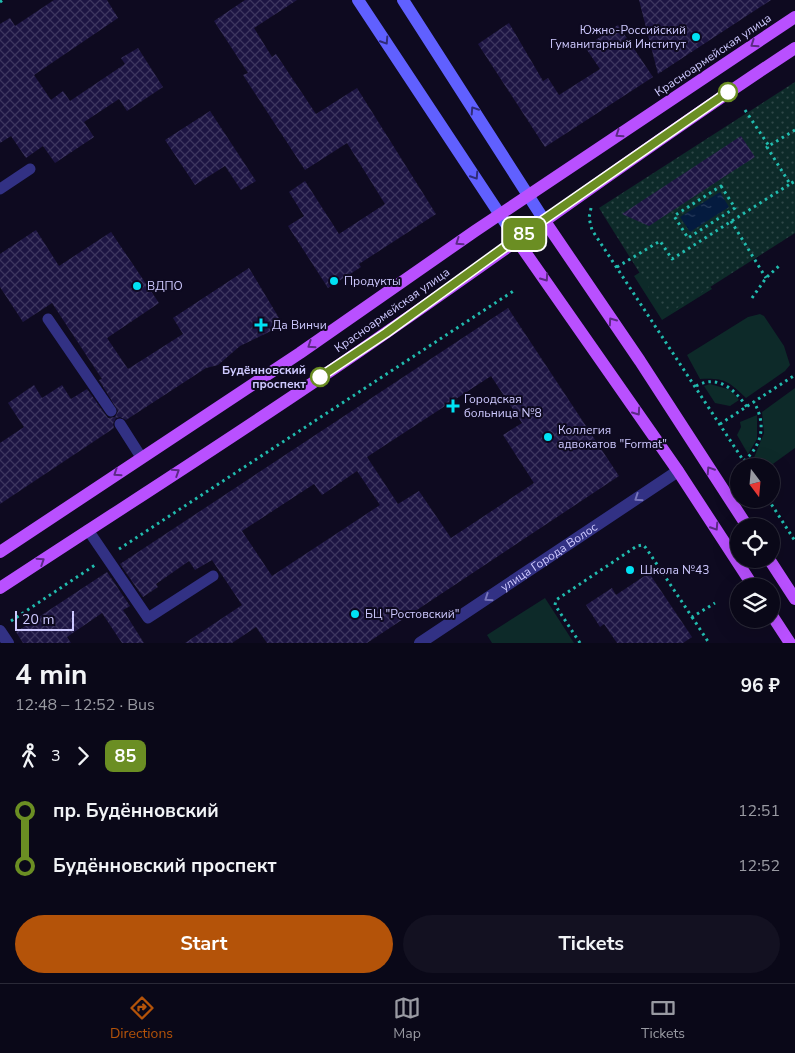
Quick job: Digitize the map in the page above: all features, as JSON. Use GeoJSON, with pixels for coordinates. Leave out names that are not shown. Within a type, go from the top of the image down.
{"type":"FeatureCollection","features":[{"type":"Feature","properties":{"kind":"main road"},"geometry":{"type":"LineString","coordinates":[[358,0],[516,239],[678,471],[748,578]]}},
{"type":"Feature","properties":{"kind":"main road"},"geometry":{"type":"LineString","coordinates":[[403,0],[528,196],[640,361],[742,518]]}},
{"type":"Feature","properties":{"kind":"main road","name":"Красноармейская улица"},"geometry":{"type":"LineString","coordinates":[[0,552],[300,352],[795,17]]}},
{"type":"Feature","properties":{"kind":"main road","name":"Красноармейская улица"},"geometry":{"type":"LineString","coordinates":[[0,588],[386,333],[516,239],[732,89],[795,48]]}},
{"type":"Feature","properties":{"kind":"main road"},"geometry":{"type":"LineString","coordinates":[[775,568],[795,599]]}},
{"type":"Feature","properties":{"kind":"main road"},"geometry":{"type":"LineString","coordinates":[[780,628],[790,643]]}},
{"type":"Feature","properties":{"kind":"street","name":"улица Города Волос"},"geometry":{"type":"LineString","coordinates":[[420,643],[678,471]]}},
{"type":"Feature","properties":{"kind":"street"},"geometry":{"type":"LineString","coordinates":[[4,627],[8,643]]}},
{"type":"Feature","properties":{"kind":"lane"},"geometry":{"type":"LineString","coordinates":[[0,190],[30,169]]}},
{"type":"Feature","properties":{"kind":"lane"},"geometry":{"type":"LineString","coordinates":[[48,319],[111,411]]}},
{"type":"Feature","properties":{"kind":"lane"},"geometry":{"type":"LineString","coordinates":[[120,424],[141,457]]}},
{"type":"Feature","properties":{"kind":"lane"},"geometry":{"type":"LineString","coordinates":[[88,530],[148,618],[213,576]]}},
{"type":"Feature","properties":{"kind":"path"},"geometry":{"type":"LineString","coordinates":[[745,110],[769,146],[790,184]]}},
{"type":"Feature","properties":{"kind":"path"},"geometry":{"type":"LineString","coordinates":[[769,146],[795,130]]}},
{"type":"Feature","properties":{"kind":"path"},"geometry":{"type":"LineString","coordinates":[[617,268],[660,241],[672,259],[795,181]]}},
{"type":"Feature","properties":{"kind":"path"},"geometry":{"type":"LineString","coordinates":[[721,186],[735,208],[712,223],[688,238],[674,216],[721,186]]}},
{"type":"Feature","properties":{"kind":"path"},"geometry":{"type":"LineString","coordinates":[[591,208],[589,218],[592,230],[742,458]]}},
{"type":"Feature","properties":{"kind":"path"},"geometry":{"type":"LineString","coordinates":[[731,221],[766,278]]}},
{"type":"Feature","properties":{"kind":"path"},"geometry":{"type":"LineString","coordinates":[[712,223],[717,230]]}},
{"type":"Feature","properties":{"kind":"path"},"geometry":{"type":"LineString","coordinates":[[752,298],[766,278],[780,266]]}},
{"type":"Feature","properties":{"kind":"path"},"geometry":{"type":"LineString","coordinates":[[4,627],[106,557],[515,290]]}},
{"type":"Feature","properties":{"kind":"path"},"geometry":{"type":"LineString","coordinates":[[720,424],[795,375]]}},
{"type":"Feature","properties":{"kind":"path"},"geometry":{"type":"LineString","coordinates":[[696,386],[710,382],[721,382],[732,387],[747,407]]}},
{"type":"Feature","properties":{"kind":"path"},"geometry":{"type":"LineString","coordinates":[[747,458],[754,452],[762,432],[760,413],[754,402]]}},
{"type":"Feature","properties":{"kind":"path"},"geometry":{"type":"LineString","coordinates":[[774,508],[795,541]]}},
{"type":"Feature","properties":{"kind":"path"},"geometry":{"type":"LineString","coordinates":[[580,643],[555,605],[556,600],[643,545],[709,643]]}},
{"type":"Feature","properties":{"kind":"path"},"geometry":{"type":"LineString","coordinates":[[692,617],[715,603]]}},
{"type":"Feature","properties":{"kind":"green space"},"geometry":{"type":"Polygon","coordinates":[[[795,82],[795,233],[666,315],[599,208],[795,82]]]}},
{"type":"Feature","properties":{"kind":"green space"},"geometry":{"type":"Polygon","coordinates":[[[650,266],[701,273],[712,289],[662,320],[634,276],[650,266]]]}},
{"type":"Feature","properties":{"kind":"green space"},"geometry":{"type":"Polygon","coordinates":[[[760,314],[764,316],[784,346],[790,365],[785,371],[746,398],[726,382],[715,379],[700,379],[687,355],[748,317],[760,314]]]}},
{"type":"Feature","properties":{"kind":"green space"},"geometry":{"type":"Polygon","coordinates":[[[710,384],[731,390],[739,400],[730,406],[715,403],[704,386],[710,384]]]}},
{"type":"Feature","properties":{"kind":"green space"},"geometry":{"type":"Polygon","coordinates":[[[795,388],[795,448],[780,459],[754,458],[764,433],[762,412],[795,388]]]}},
{"type":"Feature","properties":{"kind":"green space"},"geometry":{"type":"Polygon","coordinates":[[[757,415],[757,439],[748,454],[737,435],[741,427],[740,422],[757,415]]]}},
{"type":"Feature","properties":{"kind":"green space"},"geometry":{"type":"Polygon","coordinates":[[[545,598],[574,643],[492,643],[487,635],[545,598]]]}},
{"type":"Feature","properties":{"kind":"water"},"geometry":{"type":"Polygon","coordinates":[[[720,192],[729,207],[690,232],[680,217],[720,192]]]}},
{"type":"Feature","properties":{"kind":"building"},"geometry":{"type":"Polygon","coordinates":[[[54,0],[107,0],[118,18],[34,75],[51,100],[63,91],[70,101],[125,64],[121,58],[138,48],[163,87],[127,111],[119,99],[84,122],[94,137],[55,163],[43,146],[26,158],[11,136],[0,143],[0,24],[10,18],[15,26],[54,0]]]}},
{"type":"Feature","properties":{"kind":"building"},"geometry":{"type":"Polygon","coordinates":[[[245,0],[297,0],[254,28],[272,57],[276,54],[316,114],[357,88],[436,214],[359,264],[361,267],[328,288],[288,226],[304,216],[289,192],[305,181],[339,234],[385,204],[347,143],[305,170],[243,75],[248,73],[214,21],[245,0]]]}},
{"type":"Feature","properties":{"kind":"building"},"geometry":{"type":"Polygon","coordinates":[[[639,0],[771,0],[658,74],[639,0]]]}},
{"type":"Feature","properties":{"kind":"building"},"geometry":{"type":"Polygon","coordinates":[[[509,23],[543,81],[548,78],[559,95],[600,69],[585,47],[618,25],[653,77],[545,147],[478,44],[509,23]]]}},
{"type":"Feature","properties":{"kind":"building"},"geometry":{"type":"Polygon","coordinates":[[[210,111],[256,181],[241,190],[225,166],[195,185],[165,140],[210,111]]]}},
{"type":"Feature","properties":{"kind":"building"},"geometry":{"type":"Polygon","coordinates":[[[741,136],[755,157],[649,226],[622,214],[741,136]]]}},
{"type":"Feature","properties":{"kind":"building"},"geometry":{"type":"Polygon","coordinates":[[[36,230],[59,266],[111,232],[159,303],[107,338],[128,369],[183,334],[173,318],[249,268],[279,318],[271,331],[240,346],[218,365],[206,368],[126,420],[120,417],[116,418],[113,424],[114,428],[0,504],[0,443],[24,427],[8,403],[34,385],[42,398],[62,385],[71,399],[87,389],[108,418],[115,417],[118,411],[99,380],[102,379],[52,303],[23,322],[0,287],[0,254],[36,230]]]}},
{"type":"Feature","properties":{"kind":"building"},"geometry":{"type":"Polygon","coordinates":[[[508,308],[619,476],[367,643],[267,643],[256,627],[232,643],[185,643],[242,605],[212,560],[195,570],[189,561],[156,584],[158,587],[143,597],[120,564],[508,308]],[[491,376],[367,457],[398,504],[419,491],[451,538],[534,483],[503,435],[522,423],[491,376]],[[357,471],[322,495],[314,484],[242,531],[272,576],[380,505],[357,471]]]}},
{"type":"Feature","properties":{"kind":"building"},"geometry":{"type":"Polygon","coordinates":[[[107,572],[130,606],[123,610],[144,643],[122,643],[102,613],[67,637],[71,643],[23,643],[16,632],[107,572]]]}},
{"type":"Feature","properties":{"kind":"building"},"geometry":{"type":"Polygon","coordinates":[[[649,573],[692,637],[683,643],[617,643],[604,624],[600,627],[586,605],[612,588],[616,595],[649,573]]]}},
{"type":"Feature","properties":{"kind":"bus line","name":"85"},"geometry":{"type":"LineString","coordinates":[[320,377],[386,333],[516,239],[728,92]]}},
{"type":"Feature","properties":{"kind":"place","name":"Южно-Российский Гуманитарный Институт"},"geometry":{"type":"Point","coordinates":[696,37]}},
{"type":"Feature","properties":{"kind":"place","name":"Продукты"},"geometry":{"type":"Point","coordinates":[334,281]}},
{"type":"Feature","properties":{"kind":"place","name":"ВДПО"},"geometry":{"type":"Point","coordinates":[137,286]}},
{"type":"Feature","properties":{"kind":"place","name":"Да Винчи"},"geometry":{"type":"Point","coordinates":[261,325]}},
{"type":"Feature","properties":{"kind":"place","name":"Будённовский проспект"},"geometry":{"type":"Point","coordinates":[320,377]}},
{"type":"Feature","properties":{"kind":"place","name":"Городская больница №8"},"geometry":{"type":"Point","coordinates":[453,406]}},
{"type":"Feature","properties":{"kind":"place","name":"Коллегия адвокатов \"Format\""},"geometry":{"type":"Point","coordinates":[548,437]}},
{"type":"Feature","properties":{"kind":"place","name":"Школа №43"},"geometry":{"type":"Point","coordinates":[630,570]}},
{"type":"Feature","properties":{"kind":"place","name":"БЦ \"Ростовский\""},"geometry":{"type":"Point","coordinates":[355,614]}}]}
